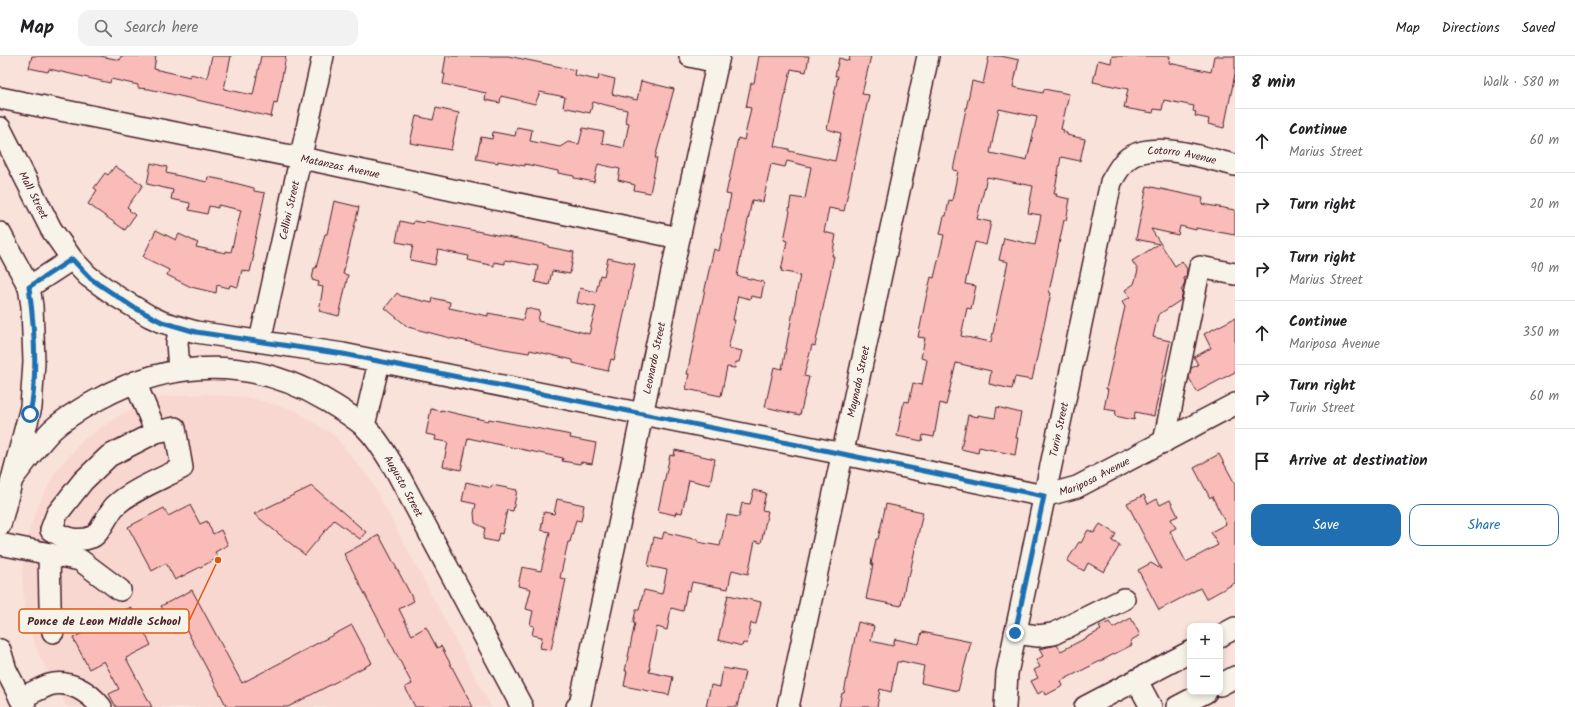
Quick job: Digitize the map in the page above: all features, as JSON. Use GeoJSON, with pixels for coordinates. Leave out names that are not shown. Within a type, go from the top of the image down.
{"type":"FeatureCollection","features":[{"type":"Feature","properties":{"kind":"street","name":"Cellini Street"},"geometry":{"type":"LineString","coordinates":[[260,341],[323,56]]}},
{"type":"Feature","properties":{"kind":"street"},"geometry":{"type":"LineString","coordinates":[[690,56],[718,59]]}},
{"type":"Feature","properties":{"kind":"street","name":"Maynada Street"},"geometry":{"type":"LineString","coordinates":[[788,707],[928,56]]}},
{"type":"Feature","properties":{"kind":"street","name":"Leonardo Street"},"geometry":{"type":"LineString","coordinates":[[577,707],[580,704],[603,600],[718,59]]}},
{"type":"Feature","properties":{"kind":"street","name":"Matanzas Avenue"},"geometry":{"type":"LineString","coordinates":[[0,98],[301,158],[679,238]]}},
{"type":"Feature","properties":{"kind":"street","name":"Mall Street"},"geometry":{"type":"LineString","coordinates":[[0,128],[51,229],[72,259],[91,279],[116,296],[149,316],[180,328]]}},
{"type":"Feature","properties":{"kind":"street","name":"Cotorro Avenue"},"geometry":{"type":"LineString","coordinates":[[1129,158],[1137,153],[1159,150],[1235,165]]}},
{"type":"Feature","properties":{"kind":"street","name":"Turin Street"},"geometry":{"type":"LineString","coordinates":[[1005,707],[1007,673],[1015,633],[1109,188],[1117,172],[1129,158]]}},
{"type":"Feature","properties":{"kind":"street"},"geometry":{"type":"LineString","coordinates":[[0,233],[29,287],[32,306],[34,348],[30,414],[6,478],[0,525]]}},
{"type":"Feature","properties":{"kind":"street"},"geometry":{"type":"LineString","coordinates":[[29,287],[72,259]]}},
{"type":"Feature","properties":{"kind":"street"},"geometry":{"type":"LineString","coordinates":[[1164,442],[1200,267],[1235,274]]}},
{"type":"Feature","properties":{"kind":"street"},"geometry":{"type":"LineString","coordinates":[[180,328],[177,342],[189,369]]}},
{"type":"Feature","properties":{"kind":"street","name":"Mariposa Avenue"},"geometry":{"type":"LineString","coordinates":[[180,328],[210,334],[311,348],[843,454],[1044,496],[1077,486],[1234,408]]}},
{"type":"Feature","properties":{"kind":"street"},"geometry":{"type":"LineString","coordinates":[[364,426],[379,362]]}},
{"type":"Feature","properties":{"kind":"street","name":"Augusto Street"},"geometry":{"type":"LineString","coordinates":[[6,478],[53,430],[84,407],[113,391],[135,382],[189,369],[240,370],[271,375],[316,394],[364,426],[375,437],[398,474],[522,707]]}},
{"type":"Feature","properties":{"kind":"street"},"geometry":{"type":"LineString","coordinates":[[135,382],[156,432]]}},
{"type":"Feature","properties":{"kind":"street"},"geometry":{"type":"LineString","coordinates":[[175,428],[182,468],[130,495],[115,506],[94,537],[81,541],[61,536],[51,530],[57,514],[83,481],[109,456],[156,432],[175,428]]}},
{"type":"Feature","properties":{"kind":"street"},"geometry":{"type":"LineString","coordinates":[[0,544],[80,560],[120,590]]}},
{"type":"Feature","properties":{"kind":"street"},"geometry":{"type":"LineString","coordinates":[[49,554],[50,605],[53,632]]}},
{"type":"Feature","properties":{"kind":"street"},"geometry":{"type":"LineString","coordinates":[[1015,633],[1038,636],[1053,634],[1124,599]]}},
{"type":"Feature","properties":{"kind":"street"},"geometry":{"type":"LineString","coordinates":[[1223,634],[1235,628]]}},
{"type":"Feature","properties":{"kind":"street"},"geometry":{"type":"LineString","coordinates":[[0,650],[6,670],[23,702],[50,685],[69,685],[87,693],[101,707]]}},
{"type":"Feature","properties":{"kind":"street"},"geometry":{"type":"LineString","coordinates":[[1085,707],[1187,654]]}},
{"type":"Feature","properties":{"kind":"street"},"geometry":{"type":"LineString","coordinates":[[1223,683],[1235,677]]}},
{"type":"Feature","properties":{"kind":"street"},"geometry":{"type":"LineString","coordinates":[[1137,681],[1151,707]]}},
{"type":"Feature","properties":{"kind":"street"},"geometry":{"type":"LineString","coordinates":[[1180,706],[1200,695]]}},
{"type":"Feature","properties":{"kind":"shaded area"},"geometry":{"type":"Polygon","coordinates":[[[207,394],[251,398],[294,410],[335,436],[371,481],[491,707],[67,707],[40,657],[30,631],[24,600],[22,577],[25,543],[39,504],[56,471],[84,439],[124,413],[162,397],[207,394]]]}},
{"type":"Feature","properties":{"kind":"building"},"geometry":{"type":"Polygon","coordinates":[[[32,56],[100,56],[120,60],[121,56],[156,56],[154,69],[190,77],[190,74],[207,78],[212,56],[231,56],[224,89],[253,95],[261,56],[286,56],[277,103],[274,102],[271,117],[149,89],[138,88],[138,85],[111,79],[110,83],[49,69],[48,72],[29,68],[32,56]]]}},
{"type":"Feature","properties":{"kind":"building"},"geometry":{"type":"Polygon","coordinates":[[[446,56],[508,56],[575,70],[574,75],[598,80],[599,75],[615,79],[612,94],[637,100],[641,81],[674,89],[655,158],[657,158],[650,193],[634,190],[635,185],[618,180],[620,169],[598,164],[594,182],[574,178],[574,176],[558,173],[558,171],[525,164],[525,166],[476,159],[481,137],[492,139],[493,132],[515,136],[517,127],[532,130],[530,141],[560,147],[568,142],[579,144],[583,128],[604,132],[602,143],[624,148],[629,123],[625,122],[627,110],[593,102],[590,113],[563,107],[565,97],[540,92],[535,104],[501,96],[500,103],[485,100],[486,93],[443,84],[446,56]]]}},
{"type":"Feature","properties":{"kind":"building"},"geometry":{"type":"Polygon","coordinates":[[[759,56],[809,56],[806,72],[791,69],[774,146],[789,149],[789,151],[835,161],[841,133],[827,129],[838,76],[835,76],[839,58],[849,61],[850,56],[871,56],[862,94],[869,95],[844,211],[829,208],[824,232],[836,235],[832,256],[834,256],[815,346],[812,345],[804,376],[809,377],[800,415],[765,407],[774,367],[782,369],[800,275],[781,271],[787,241],[784,240],[790,211],[791,197],[805,199],[811,167],[787,161],[785,167],[771,164],[763,202],[752,200],[737,276],[764,282],[761,298],[751,296],[750,299],[738,296],[733,320],[735,320],[728,348],[742,351],[739,362],[736,362],[735,368],[727,367],[721,396],[686,389],[689,374],[687,374],[709,270],[714,249],[719,251],[731,195],[726,194],[738,138],[744,140],[751,108],[746,107],[751,83],[754,83],[759,56]]]}},
{"type":"Feature","properties":{"kind":"building"},"geometry":{"type":"Polygon","coordinates":[[[989,56],[1001,56],[1019,60],[1013,87],[1043,93],[1044,89],[1069,94],[1061,129],[1064,130],[1063,132],[1067,133],[1067,135],[1085,139],[1080,161],[1061,157],[1054,194],[1057,194],[1056,196],[1070,199],[1066,221],[1064,220],[1049,292],[1051,293],[1032,380],[1015,377],[1012,389],[989,384],[991,371],[956,363],[946,405],[940,403],[934,437],[923,435],[922,441],[897,436],[904,401],[909,402],[913,383],[922,385],[927,360],[921,358],[925,338],[918,337],[931,277],[934,278],[944,235],[940,234],[944,216],[946,216],[949,200],[952,201],[958,171],[953,170],[972,81],[983,84],[989,56]],[[999,109],[990,153],[1027,160],[1037,117],[999,109]],[[987,177],[977,219],[991,222],[986,245],[975,242],[965,284],[976,286],[971,309],[967,308],[961,336],[991,342],[1008,262],[999,260],[1004,238],[1035,245],[1041,215],[1028,213],[1033,186],[987,177]]]}},
{"type":"Feature","properties":{"kind":"building"},"geometry":{"type":"Polygon","coordinates":[[[1112,56],[1170,56],[1169,63],[1211,72],[1214,56],[1235,56],[1235,74],[1224,128],[1208,124],[1209,119],[1195,116],[1196,112],[1193,111],[1194,106],[1164,100],[1162,110],[1154,109],[1153,113],[1124,108],[1128,89],[1093,82],[1098,60],[1111,63],[1112,56]]]}},
{"type":"Feature","properties":{"kind":"building"},"geometry":{"type":"Polygon","coordinates":[[[436,108],[459,113],[451,150],[410,143],[416,116],[433,120],[436,108]]]}},
{"type":"Feature","properties":{"kind":"building"},"geometry":{"type":"Polygon","coordinates":[[[151,163],[167,167],[166,173],[207,182],[208,177],[223,180],[254,188],[254,191],[265,193],[252,254],[254,255],[250,272],[242,270],[238,287],[230,285],[229,288],[217,285],[216,293],[191,287],[167,275],[169,270],[143,257],[156,230],[176,240],[179,234],[198,243],[196,247],[226,253],[226,251],[231,252],[241,210],[218,205],[218,208],[209,206],[207,214],[189,210],[190,203],[171,199],[173,190],[147,184],[151,163]]]}},
{"type":"Feature","properties":{"kind":"building"},"geometry":{"type":"Polygon","coordinates":[[[115,166],[143,185],[127,207],[135,215],[125,230],[88,204],[97,190],[94,188],[105,173],[108,175],[115,166]]]}},
{"type":"Feature","properties":{"kind":"building"},"geometry":{"type":"Polygon","coordinates":[[[1147,186],[1203,198],[1202,204],[1235,210],[1235,235],[1196,228],[1196,230],[1180,226],[1178,235],[1151,229],[1175,266],[1182,261],[1187,269],[1186,277],[1183,278],[1185,281],[1181,290],[1183,292],[1181,300],[1158,315],[1153,337],[1170,341],[1154,416],[1135,412],[1134,420],[1115,416],[1116,411],[1104,409],[1108,389],[1106,389],[1125,307],[1122,302],[1130,297],[1125,290],[1134,284],[1138,270],[1132,261],[1159,244],[1136,239],[1147,186]]]}},
{"type":"Feature","properties":{"kind":"building"},"geometry":{"type":"Polygon","coordinates":[[[334,201],[359,207],[343,274],[348,275],[339,316],[319,311],[323,287],[318,286],[319,282],[312,280],[314,268],[316,268],[325,234],[327,234],[334,201]]]}},
{"type":"Feature","properties":{"kind":"building"},"geometry":{"type":"Polygon","coordinates":[[[400,221],[413,224],[414,221],[424,223],[425,221],[548,245],[548,247],[574,252],[570,274],[552,271],[549,285],[535,282],[538,266],[505,260],[505,264],[494,262],[494,266],[468,260],[469,256],[438,250],[435,265],[410,260],[413,245],[396,242],[400,221]]]}},
{"type":"Feature","properties":{"kind":"building"},"geometry":{"type":"Polygon","coordinates":[[[608,258],[635,264],[614,360],[611,359],[608,371],[573,363],[573,360],[530,350],[529,353],[504,349],[450,338],[408,327],[385,308],[397,293],[401,296],[432,303],[433,298],[450,302],[449,308],[488,316],[488,313],[523,320],[526,308],[540,311],[538,321],[589,334],[596,307],[577,303],[580,288],[596,292],[600,275],[604,276],[608,258]]]}},
{"type":"Feature","properties":{"kind":"building"},"geometry":{"type":"Polygon","coordinates":[[[1235,318],[1235,372],[1197,392],[1189,378],[1191,368],[1198,365],[1194,357],[1211,348],[1204,334],[1235,318]]]}},
{"type":"Feature","properties":{"kind":"building"},"geometry":{"type":"Polygon","coordinates":[[[997,407],[1021,413],[1016,438],[1018,438],[1015,455],[979,447],[978,453],[961,449],[968,415],[995,418],[997,407]]]}},
{"type":"Feature","properties":{"kind":"building"},"geometry":{"type":"Polygon","coordinates":[[[431,409],[488,421],[489,419],[571,435],[570,438],[596,443],[592,464],[562,461],[563,458],[468,438],[461,470],[443,466],[448,442],[435,440],[436,436],[426,434],[431,409]]]}},
{"type":"Feature","properties":{"kind":"building"},"geometry":{"type":"Polygon","coordinates":[[[675,450],[715,459],[710,485],[689,480],[682,513],[676,512],[675,515],[658,511],[670,455],[674,456],[675,450]]]}},
{"type":"Feature","properties":{"kind":"building"},"geometry":{"type":"Polygon","coordinates":[[[1219,454],[1235,484],[1235,583],[1206,599],[1200,588],[1159,610],[1138,570],[1151,563],[1161,569],[1127,503],[1144,495],[1148,504],[1157,499],[1160,505],[1170,500],[1178,516],[1171,519],[1176,528],[1170,531],[1186,562],[1218,545],[1211,532],[1226,524],[1212,496],[1210,498],[1194,468],[1219,454]]]}},
{"type":"Feature","properties":{"kind":"building"},"geometry":{"type":"Polygon","coordinates":[[[466,482],[491,488],[492,485],[517,490],[513,511],[507,510],[502,534],[499,533],[497,542],[483,539],[485,528],[475,523],[474,513],[476,504],[462,501],[466,482]]]}},
{"type":"Feature","properties":{"kind":"building"},"geometry":{"type":"Polygon","coordinates":[[[312,486],[366,532],[360,539],[334,520],[305,555],[254,514],[312,486]]]}},
{"type":"Feature","properties":{"kind":"building"},"geometry":{"type":"Polygon","coordinates":[[[754,490],[766,493],[762,510],[768,511],[761,543],[755,541],[748,574],[732,570],[728,589],[692,582],[690,591],[687,590],[683,611],[671,608],[667,630],[657,627],[649,672],[673,677],[669,695],[624,686],[627,671],[625,671],[635,623],[633,623],[636,610],[639,610],[644,590],[662,594],[667,570],[648,566],[654,537],[662,539],[664,532],[698,540],[698,542],[720,546],[727,515],[739,517],[742,503],[750,504],[754,490]]]}},
{"type":"Feature","properties":{"kind":"building"},"geometry":{"type":"Polygon","coordinates":[[[557,499],[584,505],[581,521],[576,520],[570,542],[568,542],[560,578],[566,579],[551,650],[540,648],[542,637],[532,635],[534,626],[530,625],[533,611],[526,609],[531,589],[518,586],[522,567],[541,571],[550,532],[541,530],[544,512],[554,514],[557,499]]]}},
{"type":"Feature","properties":{"kind":"building"},"geometry":{"type":"Polygon","coordinates":[[[886,504],[923,512],[901,606],[866,599],[876,539],[878,539],[886,504]]]}},
{"type":"Feature","properties":{"kind":"building"},"geometry":{"type":"Polygon","coordinates":[[[190,505],[200,524],[207,521],[213,534],[221,530],[228,545],[215,552],[218,558],[175,580],[166,563],[152,571],[128,527],[164,508],[168,516],[190,505]]]}},
{"type":"Feature","properties":{"kind":"building"},"geometry":{"type":"Polygon","coordinates":[[[1100,524],[1116,534],[1112,541],[1120,545],[1104,572],[1088,563],[1084,571],[1067,561],[1079,542],[1081,543],[1088,530],[1094,533],[1100,524]]]}},
{"type":"Feature","properties":{"kind":"building"},"geometry":{"type":"Polygon","coordinates":[[[379,535],[414,601],[399,609],[412,635],[426,627],[437,648],[441,646],[473,707],[415,707],[405,687],[412,684],[344,554],[379,535]]]}},
{"type":"Feature","properties":{"kind":"building"},"geometry":{"type":"Polygon","coordinates":[[[192,590],[242,683],[352,625],[372,663],[288,707],[227,707],[185,627],[175,633],[161,606],[192,590]]]}},
{"type":"Feature","properties":{"kind":"building"},"geometry":{"type":"Polygon","coordinates":[[[728,595],[761,602],[756,624],[751,623],[747,644],[743,643],[742,646],[718,640],[728,595]]]}},
{"type":"Feature","properties":{"kind":"building"},"geometry":{"type":"Polygon","coordinates":[[[131,607],[151,645],[126,658],[152,707],[116,707],[109,694],[119,689],[104,661],[89,669],[73,638],[131,607]]]}},
{"type":"Feature","properties":{"kind":"building"},"geometry":{"type":"Polygon","coordinates":[[[1131,618],[1140,635],[1130,641],[1132,645],[1061,681],[1063,686],[1046,695],[1044,690],[1038,694],[1031,681],[1038,678],[1034,670],[1040,667],[1036,660],[1043,656],[1039,649],[1057,645],[1061,651],[1101,630],[1099,627],[1109,622],[1113,628],[1131,618]]]}},
{"type":"Feature","properties":{"kind":"building"},"geometry":{"type":"Polygon","coordinates":[[[858,622],[874,626],[871,641],[893,646],[895,639],[919,644],[922,632],[971,642],[958,691],[921,683],[924,666],[901,661],[897,662],[891,692],[880,689],[877,707],[839,707],[842,693],[844,693],[858,622]]]}},
{"type":"Feature","properties":{"kind":"building"},"geometry":{"type":"Polygon","coordinates":[[[723,668],[745,672],[737,707],[706,707],[711,685],[720,687],[723,668]]]}},
{"type":"Feature","properties":{"kind":"place","name":"Ponce de Leon Middle School"},"geometry":{"type":"Point","coordinates":[218,560]}},
{"type":"Feature","properties":{"kind":"route"},"geometry":{"type":"LineString","coordinates":[[30,414],[34,362],[32,306],[29,287],[72,259],[91,279],[133,307],[162,322],[196,332],[343,354],[661,417],[1044,496],[1015,633]]}}]}
